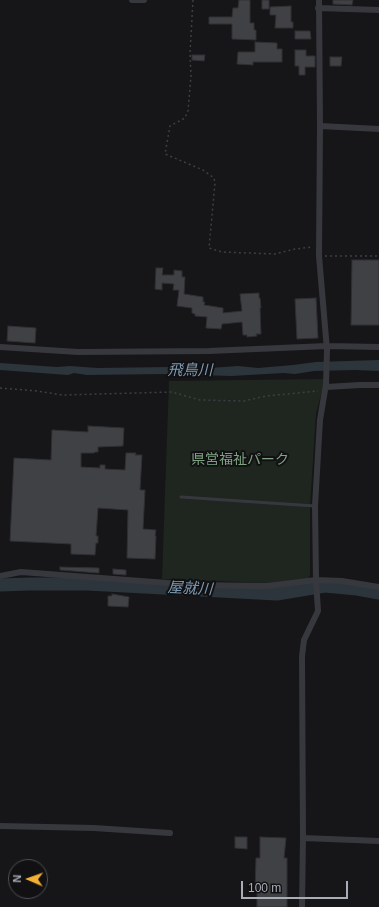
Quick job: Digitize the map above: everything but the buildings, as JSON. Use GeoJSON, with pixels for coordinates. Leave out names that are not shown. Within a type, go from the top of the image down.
{"type":"FeatureCollection","features":[{"type":"Feature","properties":{"kind":"street"},"geometry":{"type":"LineString","coordinates":[[132,0],[144,0]]}},
{"type":"Feature","properties":{"kind":"street"},"geometry":{"type":"LineString","coordinates":[[302,907],[303,646],[304,640],[318,611],[315,506],[320,420],[326,387],[327,348],[319,256],[320,126],[318,0]]}},
{"type":"Feature","properties":{"kind":"street"},"geometry":{"type":"LineString","coordinates":[[318,8],[379,10]]}},
{"type":"Feature","properties":{"kind":"street"},"geometry":{"type":"LineString","coordinates":[[320,126],[379,129]]}},
{"type":"Feature","properties":{"kind":"street"},"geometry":{"type":"LineString","coordinates":[[0,347],[78,352],[379,347]]}},
{"type":"Feature","properties":{"kind":"street"},"geometry":{"type":"LineString","coordinates":[[326,387],[379,385]]}},
{"type":"Feature","properties":{"kind":"street"},"geometry":{"type":"LineString","coordinates":[[0,576],[21,572],[194,585],[267,586],[316,581],[342,581],[379,587]]}},
{"type":"Feature","properties":{"kind":"street"},"geometry":{"type":"LineString","coordinates":[[0,826],[94,828],[170,833]]}},
{"type":"Feature","properties":{"kind":"street"},"geometry":{"type":"LineString","coordinates":[[303,838],[379,841]]}},
{"type":"Feature","properties":{"kind":"lane"},"geometry":{"type":"LineString","coordinates":[[182,497],[315,506]]}},
{"type":"Feature","properties":{"kind":"path"},"geometry":{"type":"LineString","coordinates":[[193,0],[190,53],[191,76],[188,111],[186,118],[170,126],[166,154],[204,170],[214,178],[216,183],[209,248],[222,252],[275,254],[295,249],[319,247]]}},
{"type":"Feature","properties":{"kind":"path"},"geometry":{"type":"LineString","coordinates":[[319,256],[379,256]]}},
{"type":"Feature","properties":{"kind":"path"},"geometry":{"type":"LineString","coordinates":[[0,388],[62,395],[172,392],[200,400],[244,401],[266,396],[326,387]]}},
{"type":"Feature","properties":{"kind":"green space","name":"県営福祉パーク"},"geometry":{"type":"Polygon","coordinates":[[[325,379],[316,414],[310,506],[310,575],[308,579],[269,583],[162,579],[169,381],[325,379]]]}},
{"type":"Feature","properties":{"kind":"water","name":"飛鳥川"},"geometry":{"type":"Polygon","coordinates":[[[379,360],[379,371],[314,371],[295,374],[284,373],[231,376],[164,374],[87,375],[74,373],[68,375],[0,370],[0,363],[97,368],[210,368],[238,366],[258,368],[316,362],[379,360]]]}},
{"type":"Feature","properties":{"kind":"waterway","name":"屋就川"},"geometry":{"type":"LineString","coordinates":[[0,585],[87,584],[277,594],[325,586],[379,593]]}}]}
